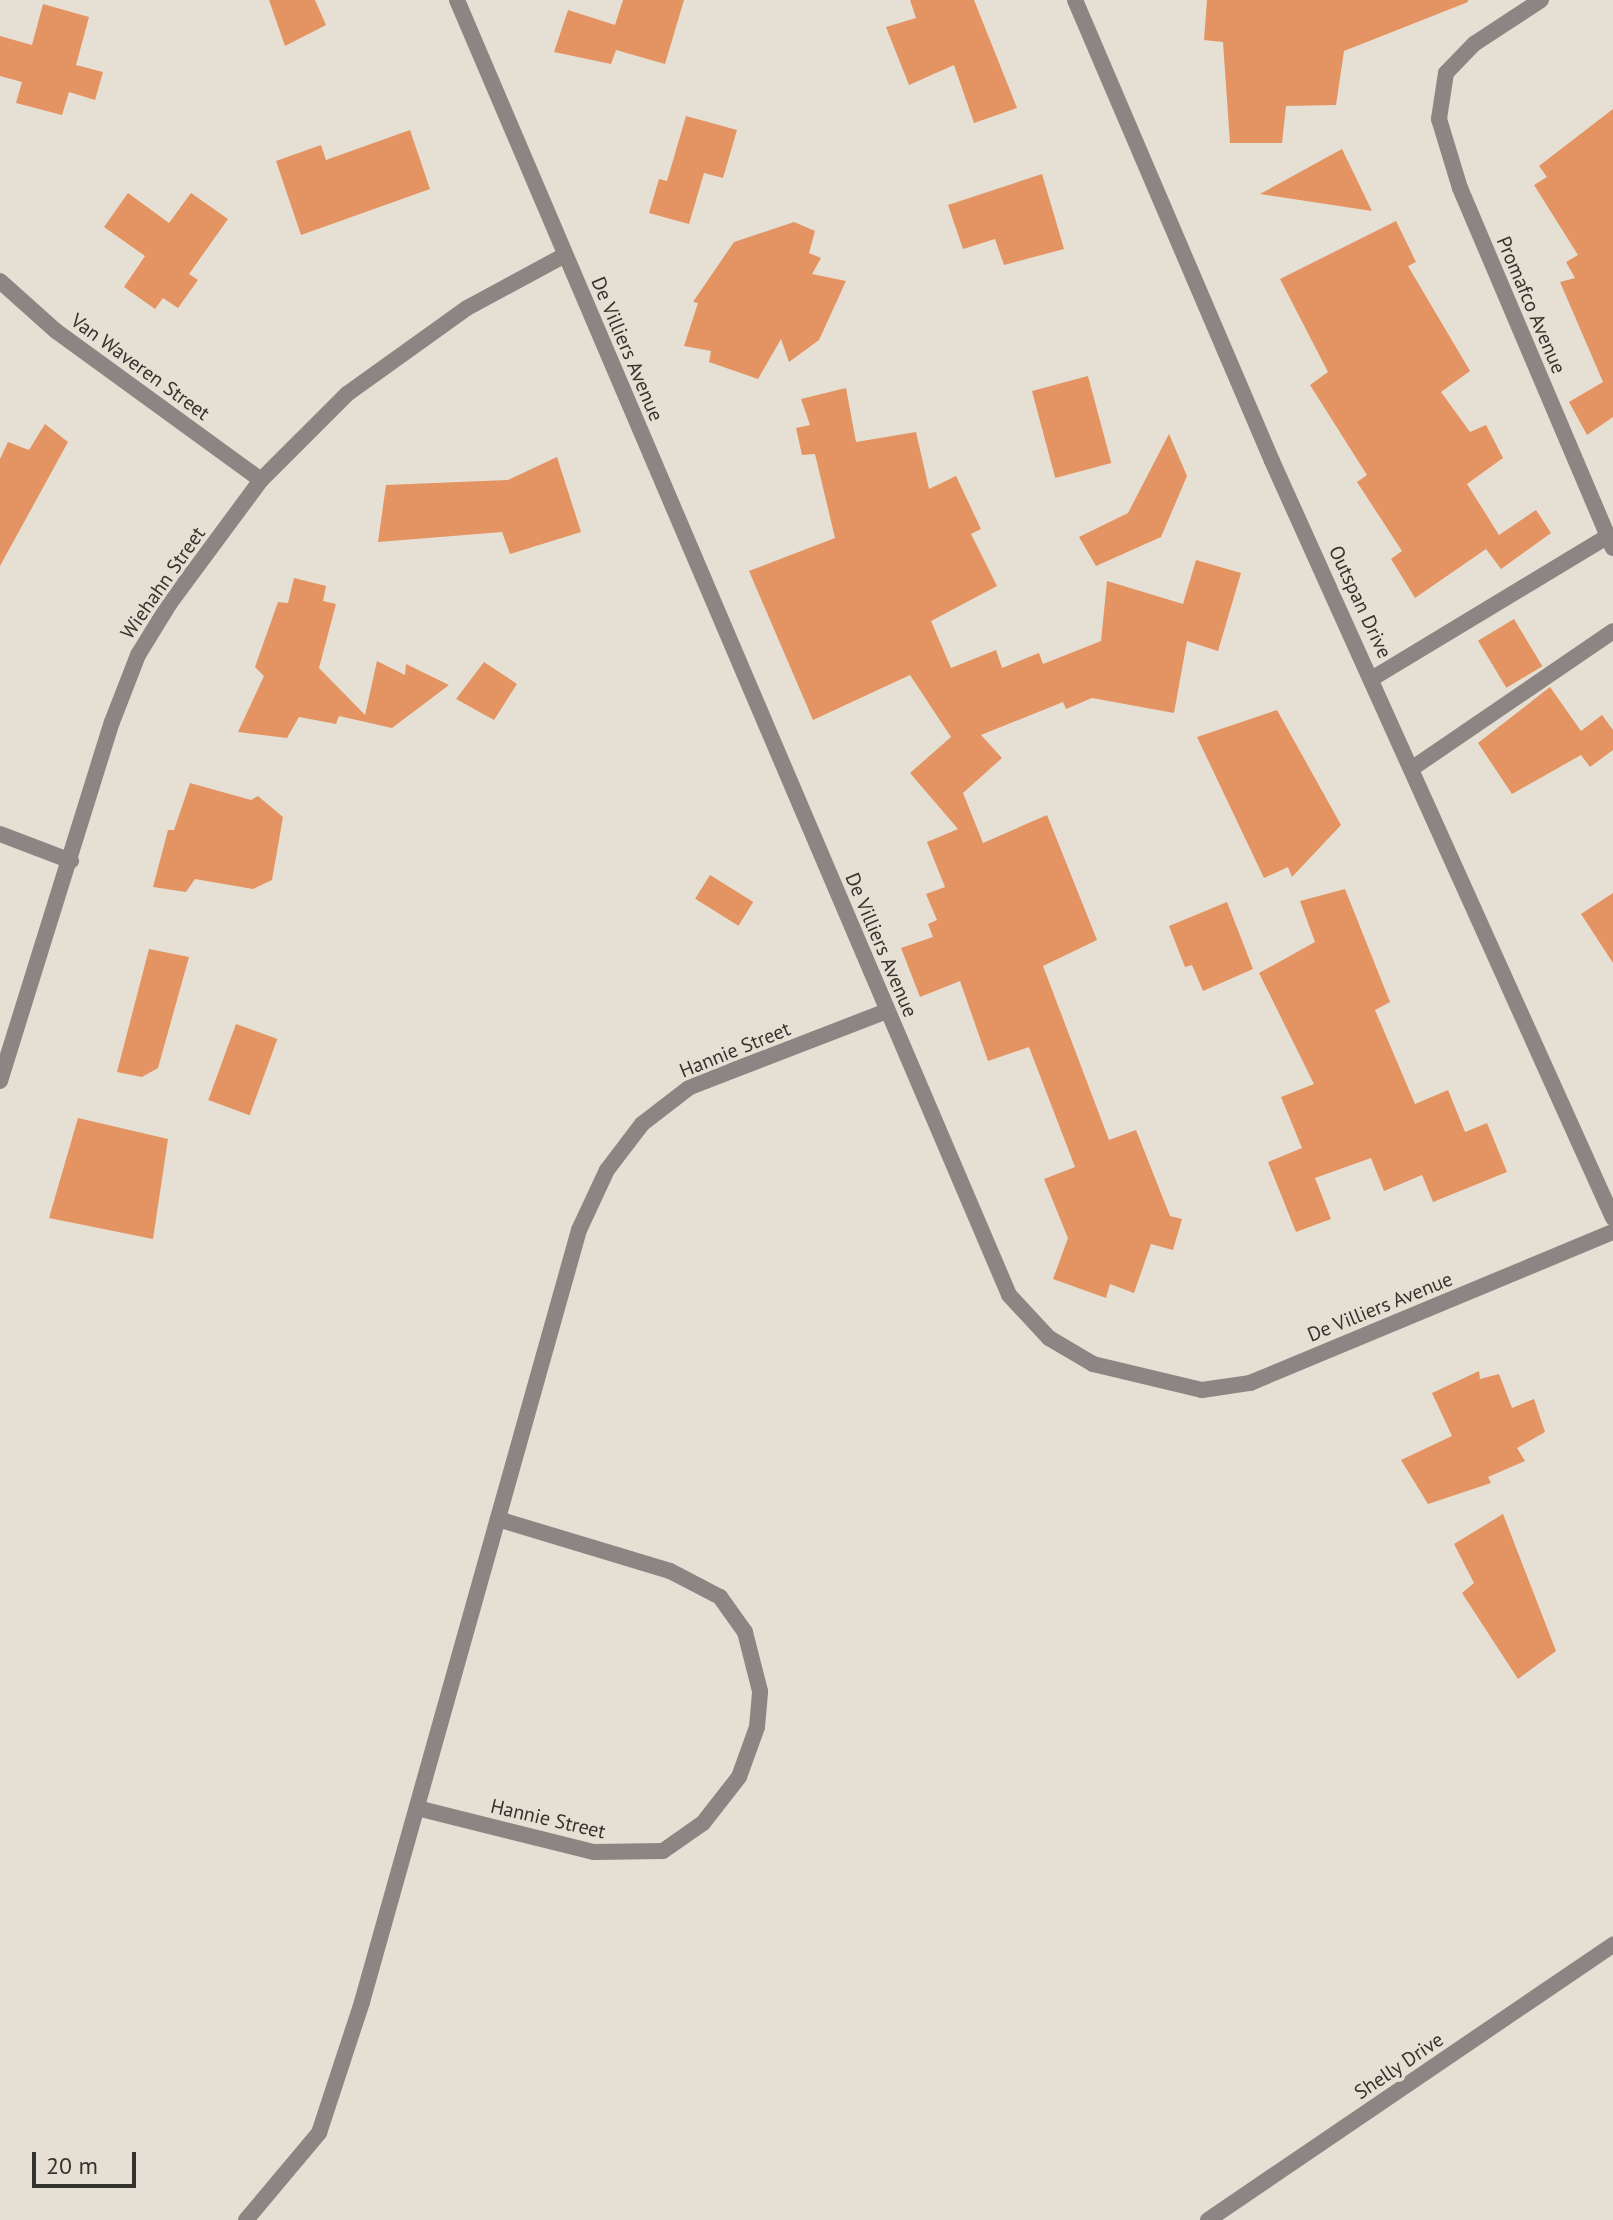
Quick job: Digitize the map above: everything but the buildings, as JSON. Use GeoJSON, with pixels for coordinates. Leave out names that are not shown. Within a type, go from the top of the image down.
{"type":"FeatureCollection","features":[{"type":"Feature","properties":{"kind":"street","name":"De Villiers Avenue"},"geometry":{"type":"LineString","coordinates":[[457,0],[1009,1295],[1049,1338],[1093,1364],[1152,1382],[1202,1390],[1250,1383],[1613,1232]]}},
{"type":"Feature","properties":{"kind":"street","name":"Outspan Drive"},"geometry":{"type":"LineString","coordinates":[[1075,0],[1613,1218]]}},
{"type":"Feature","properties":{"kind":"street","name":"Promafco Avenue"},"geometry":{"type":"LineString","coordinates":[[1541,0],[1474,44],[1446,73],[1439,119],[1460,188],[1610,542]]}},
{"type":"Feature","properties":{"kind":"street","name":"Wiehahn Street"},"geometry":{"type":"LineString","coordinates":[[0,1081],[138,655],[261,480],[299,437],[387,363],[467,308],[565,255]]}},
{"type":"Feature","properties":{"kind":"street","name":"Van Waveren Street"},"geometry":{"type":"LineString","coordinates":[[0,281],[56,331],[261,480]]}},
{"type":"Feature","properties":{"kind":"street"},"geometry":{"type":"LineString","coordinates":[[1373,678],[1610,542]]}},
{"type":"Feature","properties":{"kind":"street"},"geometry":{"type":"LineString","coordinates":[[1414,767],[1531,684],[1613,631]]}},
{"type":"Feature","properties":{"kind":"street"},"geometry":{"type":"LineString","coordinates":[[0,834],[71,861]]}},
{"type":"Feature","properties":{"kind":"street","name":"Hannie Street"},"geometry":{"type":"LineString","coordinates":[[246,2220],[319,2133],[417,1808],[579,1230],[623,1144],[690,1087],[887,1011]]}},
{"type":"Feature","properties":{"kind":"street","name":"Hannie Street"},"geometry":{"type":"LineString","coordinates":[[417,1808],[594,1852],[663,1851],[703,1823],[739,1777],[757,1727],[760,1691],[745,1632],[720,1597],[670,1571],[498,1519]]}},
{"type":"Feature","properties":{"kind":"street","name":"Shelly Drive"},"geometry":{"type":"LineString","coordinates":[[1208,2220],[1613,1945]]}}]}
